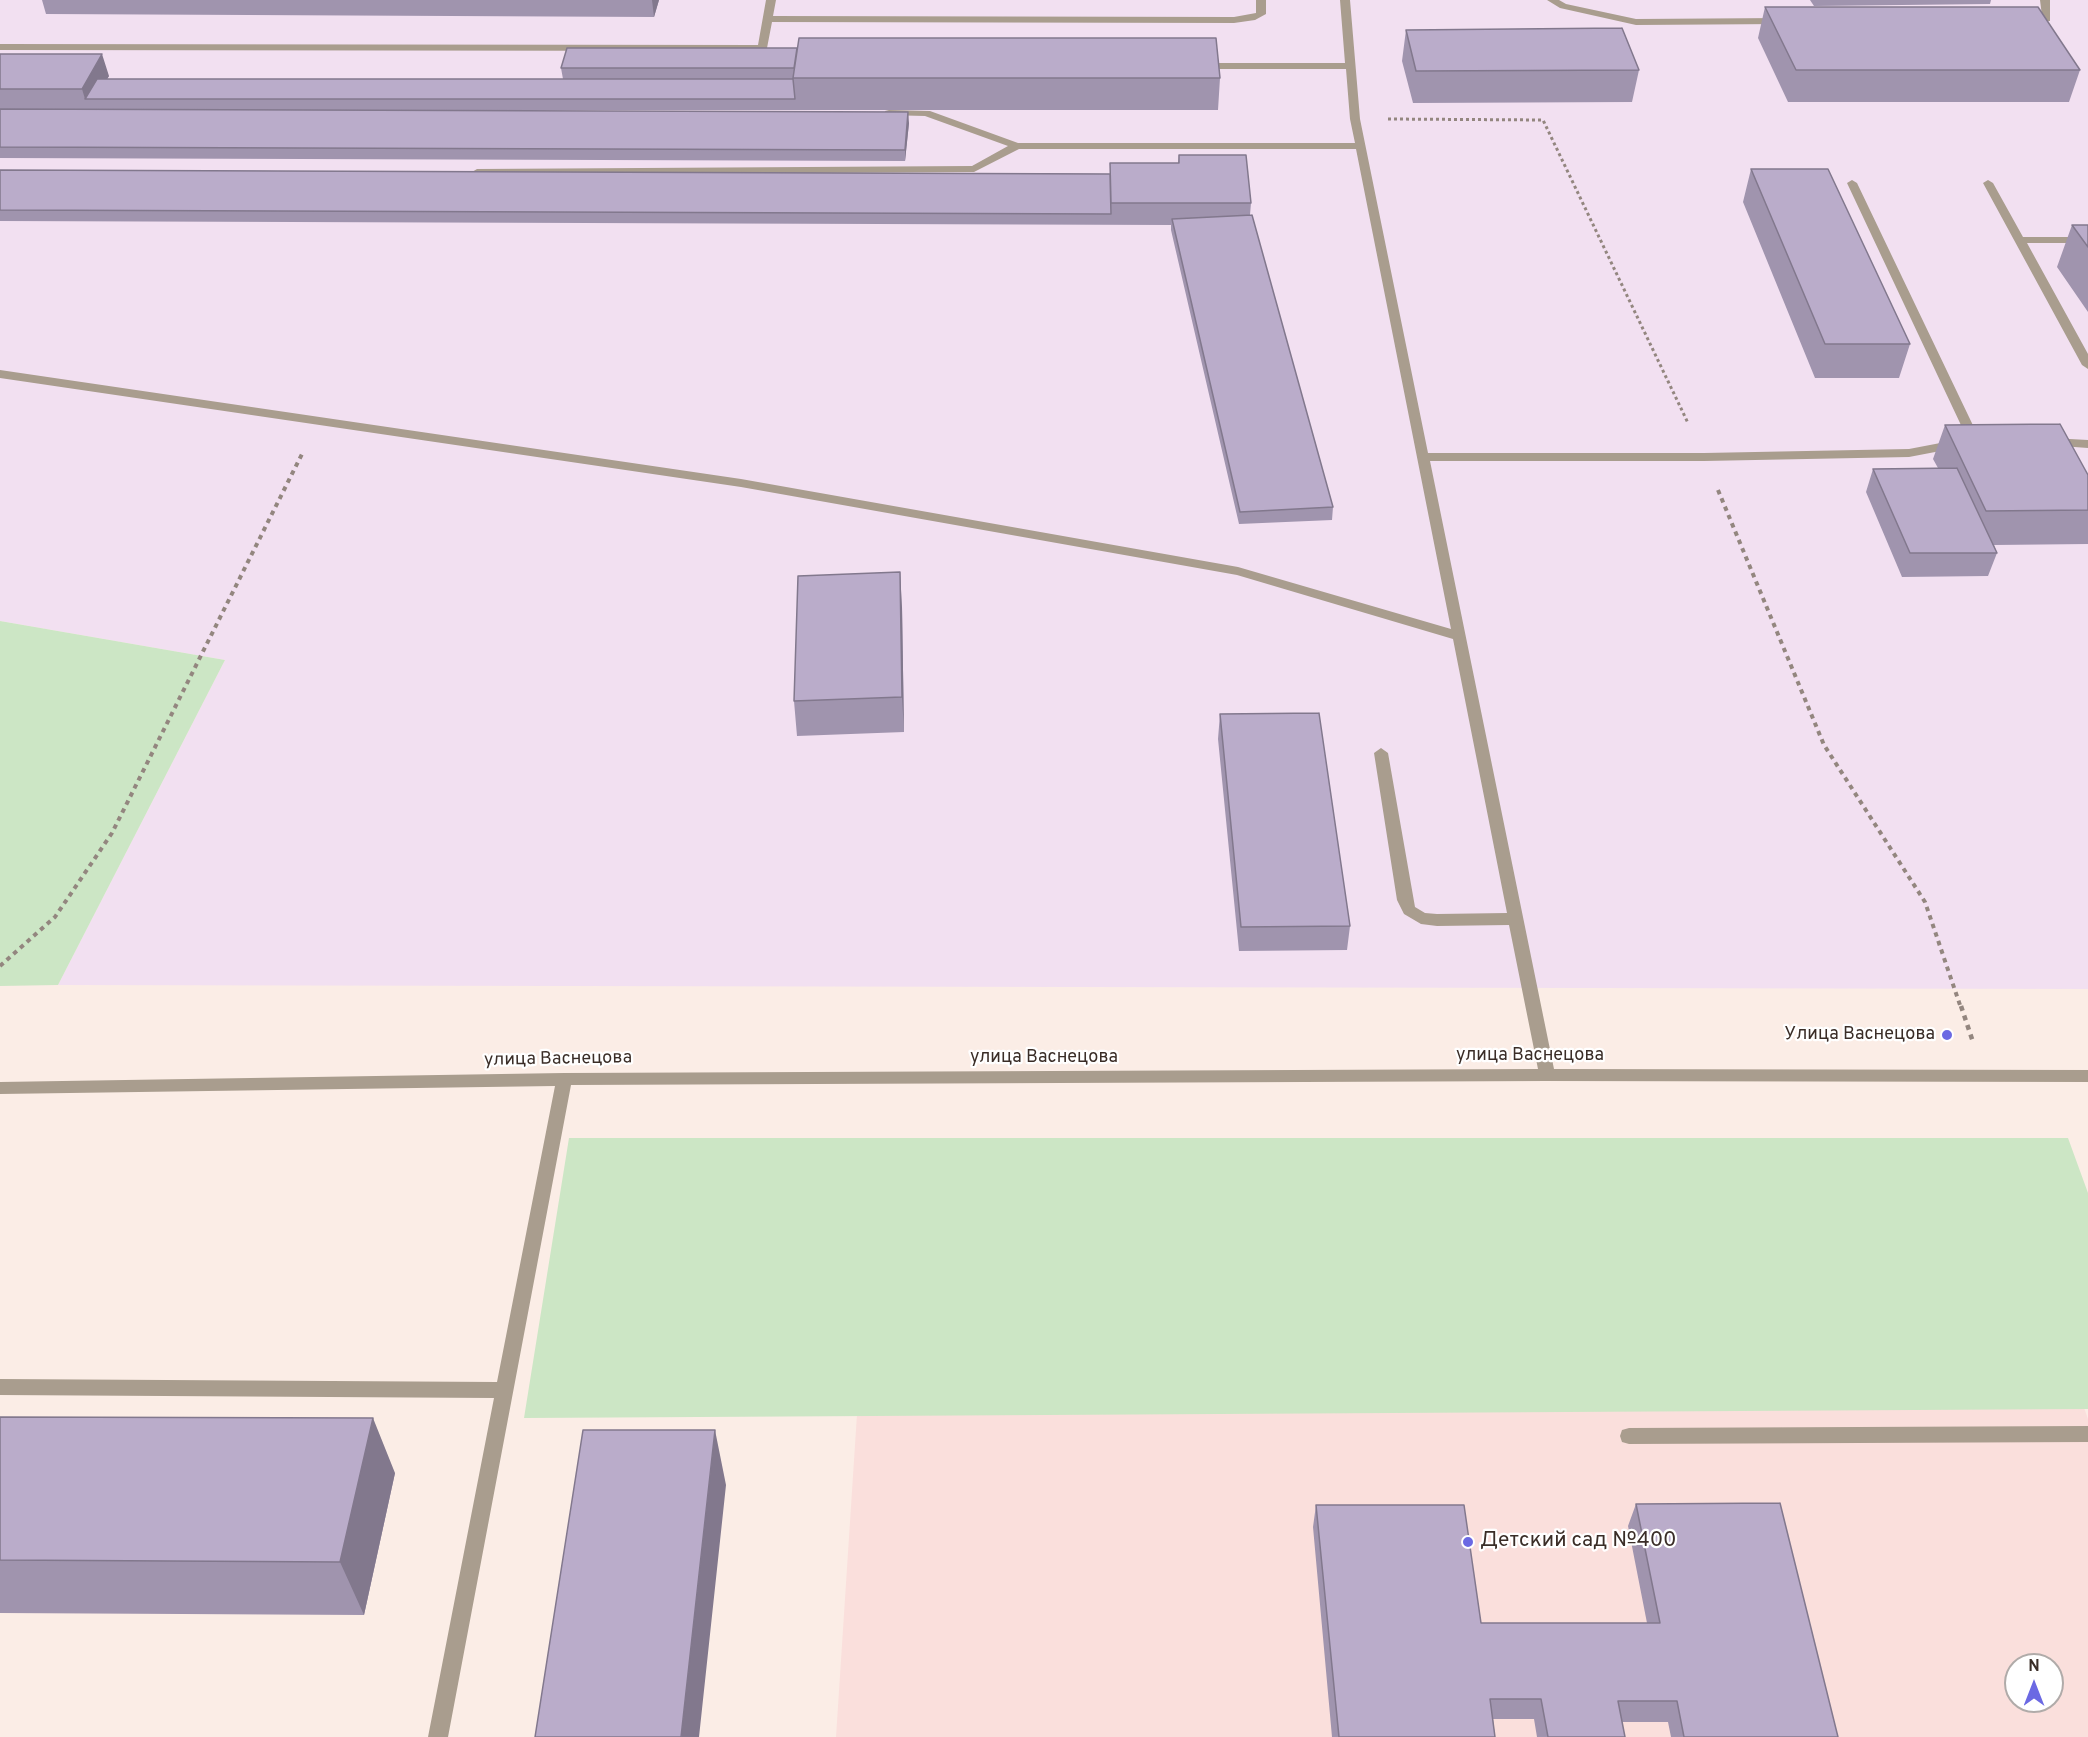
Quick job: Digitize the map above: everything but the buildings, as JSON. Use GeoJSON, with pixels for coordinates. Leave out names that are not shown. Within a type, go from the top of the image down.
{"type":"FeatureCollection","features":[{"type":"Feature","properties":{"kind":"street"},"geometry":{"type":"LineString","coordinates":[[0,47],[761,53],[771,0]]}},
{"type":"Feature","properties":{"kind":"street"},"geometry":{"type":"LineString","coordinates":[[768,20],[1234,20],[1252,18],[1261,14],[1261,0]]}},
{"type":"Feature","properties":{"kind":"street"},"geometry":{"type":"LineString","coordinates":[[1345,0],[1355,119],[1360,146],[1548,1075]]}},
{"type":"Feature","properties":{"kind":"street"},"geometry":{"type":"LineString","coordinates":[[1552,0],[1563,6],[1636,22],[1789,21]]}},
{"type":"Feature","properties":{"kind":"street"},"geometry":{"type":"LineString","coordinates":[[2011,20],[2047,20],[2045,0]]}},
{"type":"Feature","properties":{"kind":"street"},"geometry":{"type":"LineString","coordinates":[[1183,66],[1351,66]]}},
{"type":"Feature","properties":{"kind":"street"},"geometry":{"type":"LineString","coordinates":[[878,113],[926,113],[1017,146],[1360,146]]}},
{"type":"Feature","properties":{"kind":"street"},"geometry":{"type":"LineString","coordinates":[[463,172],[974,169],[1017,146]]}},
{"type":"Feature","properties":{"kind":"street"},"geometry":{"type":"LineString","coordinates":[[1422,458],[1704,457],[1909,453],[1979,440],[1852,183]]}},
{"type":"Feature","properties":{"kind":"street"},"geometry":{"type":"LineString","coordinates":[[1988,183],[2088,365]]}},
{"type":"Feature","properties":{"kind":"street"},"geometry":{"type":"LineString","coordinates":[[2019,240],[2088,240]]}},
{"type":"Feature","properties":{"kind":"street"},"geometry":{"type":"LineString","coordinates":[[0,374],[741,483],[1238,571],[1458,636]]}},
{"type":"Feature","properties":{"kind":"street"},"geometry":{"type":"LineString","coordinates":[[2042,442],[2088,444]]}},
{"type":"Feature","properties":{"kind":"street"},"geometry":{"type":"LineString","coordinates":[[1380,753],[1405,900],[1410,910],[1421,918],[1437,920],[1516,919]]}},
{"type":"Feature","properties":{"kind":"street","name":"улица Васнецова"},"geometry":{"type":"LineString","coordinates":[[0,1088],[564,1079],[1548,1075],[2087,1079]]}},
{"type":"Feature","properties":{"kind":"street"},"geometry":{"type":"LineString","coordinates":[[438,1737],[564,1079]]}},
{"type":"Feature","properties":{"kind":"street"},"geometry":{"type":"LineString","coordinates":[[0,1387],[505,1390]]}},
{"type":"Feature","properties":{"kind":"street"},"geometry":{"type":"LineString","coordinates":[[1629,1437],[2088,1434]]}},
{"type":"Feature","properties":{"kind":"path"},"geometry":{"type":"LineString","coordinates":[[1355,119],[1543,120],[1704,457],[1824,745],[1925,902],[1974,1045]]}},
{"type":"Feature","properties":{"kind":"path"},"geometry":{"type":"LineString","coordinates":[[0,966],[55,917],[112,832],[318,422]]}},
{"type":"Feature","properties":{"kind":"shaded area"},"geometry":{"type":"Polygon","coordinates":[[[0,0],[2088,0],[2088,989],[58,985],[225,660],[0,621],[0,0]]]}},
{"type":"Feature","properties":{"kind":"shaded area","name":"Детский сад №400"},"geometry":{"type":"Polygon","coordinates":[[[863,1322],[2054,1323],[2088,1419],[2088,1737],[836,1737],[863,1322]]]}},
{"type":"Feature","properties":{"kind":"green space"},"geometry":{"type":"Polygon","coordinates":[[[0,621],[225,660],[58,985],[0,986],[0,621]]]}},
{"type":"Feature","properties":{"kind":"green space"},"geometry":{"type":"Polygon","coordinates":[[[569,1138],[2068,1138],[2088,1193],[2088,1409],[524,1418],[569,1138]]]}},
{"type":"Feature","properties":{"kind":"place","name":"Улица Васнецова"},"geometry":{"type":"Point","coordinates":[1947,1035]}},
{"type":"Feature","properties":{"kind":"place","name":"Детский сад №400"},"geometry":{"type":"Point","coordinates":[1468,1542]}}]}
